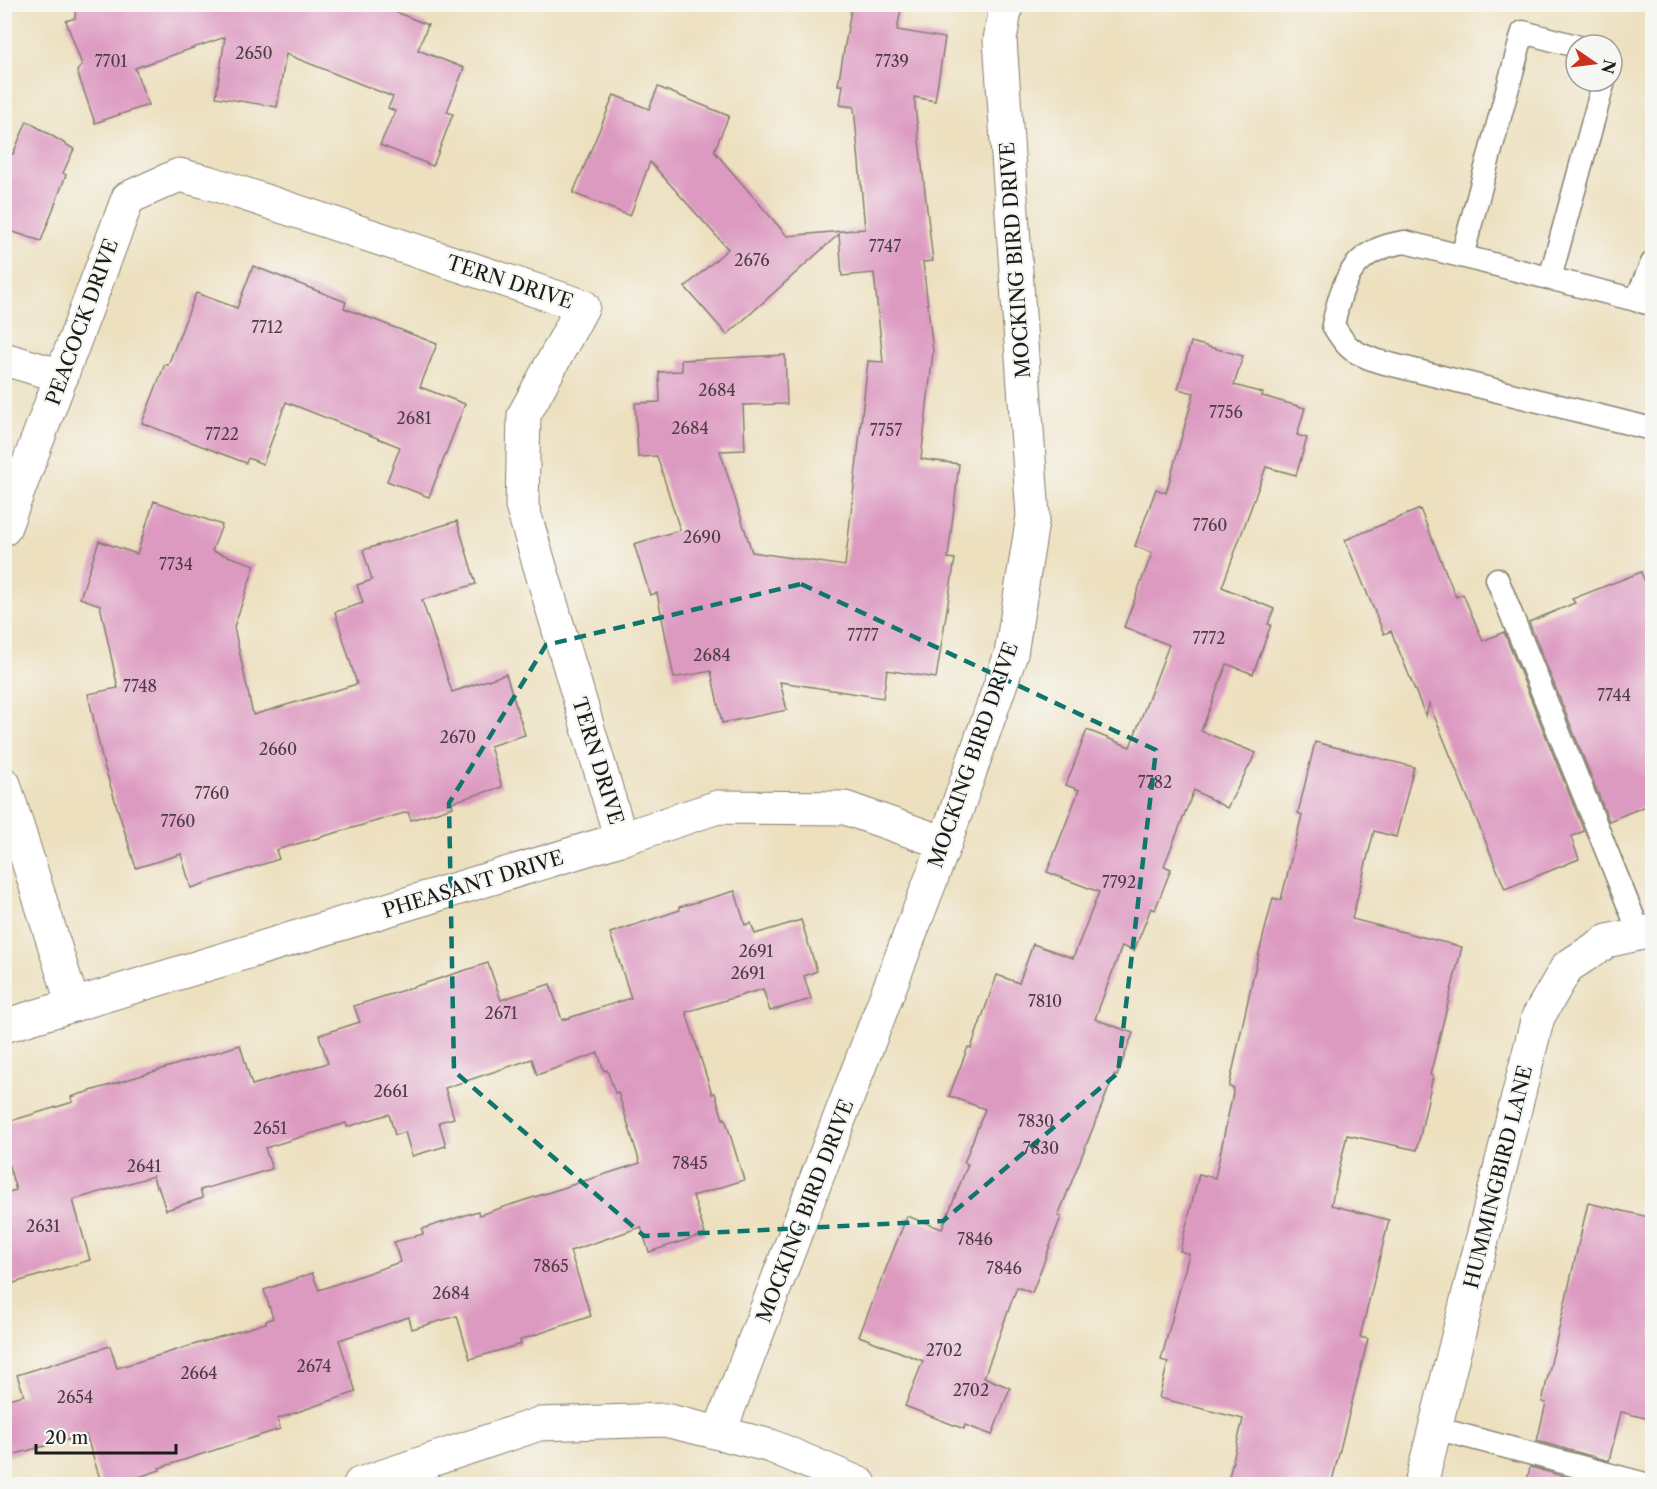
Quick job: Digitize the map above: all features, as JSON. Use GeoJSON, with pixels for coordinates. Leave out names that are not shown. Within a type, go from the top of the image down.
{"type":"FeatureCollection","features":[{"type":"Feature","properties":{"kind":"street","name":"MOCKING BIRD DRIVE"},"geometry":{"type":"LineString","coordinates":[[719,1433],[945,843],[1011,654],[1033,516],[1000,40],[1006,4]]}},
{"type":"Feature","properties":{"kind":"street","name":"PEACOCK DRIVE"},"geometry":{"type":"LineString","coordinates":[[4,529],[128,198],[179,175],[211,183]]}},
{"type":"Feature","properties":{"kind":"street","name":"TERN DRIVE"},"geometry":{"type":"LineString","coordinates":[[211,183],[583,306],[524,415],[522,506],[621,839]]}},
{"type":"Feature","properties":{"kind":"street"},"geometry":{"type":"LineString","coordinates":[[4,359],[62,376]]}},
{"type":"Feature","properties":{"kind":"street"},"geometry":{"type":"LineString","coordinates":[[4,784],[73,1005]]}},
{"type":"Feature","properties":{"kind":"street","name":"PHEASANT DRIVE"},"geometry":{"type":"LineString","coordinates":[[4,1026],[621,839],[718,807],[845,808],[945,843]]}},
{"type":"Feature","properties":{"kind":"street","name":"HUMMINGBIRD LANE"},"geometry":{"type":"LineString","coordinates":[[1421,1485],[1538,1017],[1568,968],[1607,941],[1646,932]]}},
{"type":"Feature","properties":{"kind":"street"},"geometry":{"type":"LineString","coordinates":[[360,1485],[539,1424],[665,1420],[771,1446],[860,1485]]}},
{"type":"Feature","properties":{"kind":"lane"},"geometry":{"type":"LineString","coordinates":[[1462,256],[1523,32],[1564,43]]}},
{"type":"Feature","properties":{"kind":"lane"},"geometry":{"type":"LineString","coordinates":[[1550,278],[1601,93]]}},
{"type":"Feature","properties":{"kind":"lane"},"geometry":{"type":"LineString","coordinates":[[1653,263],[1644,302],[1405,242],[1389,244],[1373,251],[1358,263],[1346,279],[1333,325],[1342,340],[1354,352],[1377,361],[1653,429]]}},
{"type":"Feature","properties":{"kind":"lane"},"geometry":{"type":"LineString","coordinates":[[1497,579],[1646,932]]}},
{"type":"Feature","properties":{"kind":"lane"},"geometry":{"type":"LineString","coordinates":[[1435,1428],[1645,1485]]}},
{"type":"Feature","properties":{"kind":"highlighted area"},"geometry":{"type":"Polygon","coordinates":[[[801,584],[1156,750],[1118,1073],[943,1221],[644,1236],[454,1071],[449,803],[546,645],[801,584]]]}},
{"type":"Feature","properties":{"kind":"building"},"geometry":{"type":"Polygon","coordinates":[[[76,4],[332,4],[374,11],[376,4],[428,25],[418,50],[464,68],[447,112],[453,114],[433,166],[380,145],[395,111],[388,108],[393,97],[286,54],[277,107],[216,97],[225,37],[135,68],[148,105],[95,123],[77,71],[82,65],[66,21],[75,18],[76,4]]]}},
{"type":"Feature","properties":{"kind":"building"},"geometry":{"type":"Polygon","coordinates":[[[852,4],[902,4],[897,30],[945,38],[935,101],[914,97],[933,261],[923,262],[933,352],[921,459],[959,464],[948,558],[955,559],[936,678],[887,670],[883,698],[780,682],[787,710],[722,723],[711,671],[674,678],[657,593],[650,595],[634,544],[680,530],[657,456],[638,457],[635,403],[660,402],[659,372],[682,371],[681,360],[785,355],[787,404],[743,405],[745,450],[720,451],[752,552],[845,566],[868,361],[883,362],[874,273],[842,276],[839,234],[727,335],[685,287],[728,249],[650,162],[630,216],[573,193],[614,95],[649,109],[658,87],[729,116],[714,151],[787,236],[865,229],[854,107],[840,105],[843,85],[838,85],[852,4]]]}},
{"type":"Feature","properties":{"kind":"building"},"geometry":{"type":"Polygon","coordinates":[[[27,121],[74,149],[63,173],[66,175],[41,241],[4,229],[4,151],[13,154],[27,121]]]}},
{"type":"Feature","properties":{"kind":"building"},"geometry":{"type":"Polygon","coordinates":[[[253,266],[346,302],[344,308],[437,344],[420,387],[465,404],[429,497],[387,481],[400,447],[286,402],[263,464],[248,458],[246,463],[142,423],[196,293],[237,308],[253,266]]]}},
{"type":"Feature","properties":{"kind":"building"},"geometry":{"type":"Polygon","coordinates":[[[1191,342],[1243,356],[1234,385],[1263,393],[1262,396],[1305,408],[1297,435],[1307,438],[1296,475],[1266,467],[1222,587],[1274,609],[1268,624],[1271,625],[1253,674],[1227,664],[1201,731],[1256,753],[1227,808],[1194,790],[1164,866],[1171,869],[1155,910],[1151,908],[1134,951],[1122,946],[1095,1019],[1133,1033],[1058,1216],[1061,1217],[1032,1293],[1017,1287],[984,1377],[1010,1388],[992,1435],[965,1425],[964,1429],[905,1406],[923,1361],[859,1336],[907,1216],[942,1229],[968,1164],[964,1163],[985,1109],[949,1096],[968,1047],[971,1048],[997,975],[1019,983],[1033,944],[1073,958],[1099,892],[1047,872],[1079,790],[1066,785],[1087,730],[1130,747],[1169,645],[1124,627],[1152,553],[1135,546],[1156,489],[1166,493],[1194,393],[1178,389],[1191,342]]]}},
{"type":"Feature","properties":{"kind":"building"},"geometry":{"type":"Polygon","coordinates":[[[154,501],[222,525],[212,551],[255,565],[234,627],[253,715],[357,684],[335,612],[363,603],[357,585],[372,580],[363,550],[457,521],[476,584],[422,600],[452,692],[506,674],[525,735],[490,746],[502,787],[452,802],[453,807],[411,820],[408,812],[276,850],[279,859],[191,888],[181,854],[136,868],[103,762],[88,694],[118,688],[100,605],[80,598],[99,541],[137,554],[154,501]]]}},
{"type":"Feature","properties":{"kind":"building"},"geometry":{"type":"Polygon","coordinates":[[[1420,509],[1456,597],[1463,594],[1483,641],[1504,632],[1584,831],[1571,837],[1579,859],[1505,889],[1429,703],[1426,717],[1391,631],[1384,634],[1345,540],[1420,509]]]}},
{"type":"Feature","properties":{"kind":"building"},"geometry":{"type":"Polygon","coordinates":[[[1641,572],[1653,602],[1653,803],[1609,821],[1529,622],[1575,603],[1572,599],[1641,572]]]}},
{"type":"Feature","properties":{"kind":"building"},"geometry":{"type":"Polygon","coordinates":[[[1315,742],[1414,767],[1396,837],[1374,831],[1352,919],[1462,947],[1430,1075],[1433,1076],[1417,1150],[1347,1135],[1331,1205],[1389,1220],[1360,1337],[1368,1339],[1331,1485],[1227,1485],[1243,1419],[1159,1398],[1168,1362],[1161,1360],[1189,1254],[1180,1251],[1199,1174],[1215,1178],[1234,1088],[1229,1087],[1253,977],[1273,898],[1281,900],[1302,815],[1298,813],[1315,742]]]}},
{"type":"Feature","properties":{"kind":"building"},"geometry":{"type":"Polygon","coordinates":[[[735,891],[745,925],[751,923],[755,934],[801,920],[817,971],[804,976],[811,999],[770,1011],[763,989],[686,1012],[712,1094],[715,1093],[723,1119],[725,1118],[744,1180],[693,1196],[705,1234],[649,1252],[641,1227],[570,1251],[591,1316],[520,1340],[521,1344],[470,1359],[457,1316],[412,1329],[409,1317],[339,1340],[356,1392],[277,1419],[280,1429],[159,1468],[160,1470],[115,1485],[102,1485],[86,1435],[4,1457],[4,1400],[24,1395],[17,1375],[110,1346],[117,1368],[266,1323],[273,1318],[264,1290],[312,1273],[319,1290],[400,1262],[394,1242],[423,1234],[422,1229],[478,1211],[479,1215],[640,1163],[618,1092],[615,1093],[598,1053],[537,1075],[532,1059],[445,1088],[454,1118],[439,1122],[446,1146],[412,1156],[405,1132],[395,1135],[389,1114],[347,1127],[346,1123],[265,1148],[272,1169],[200,1190],[203,1198],[166,1210],[153,1176],[73,1200],[90,1260],[4,1286],[4,1193],[16,1190],[4,1150],[4,1123],[73,1102],[71,1097],[240,1045],[252,1085],[328,1063],[319,1035],[360,1022],[354,1006],[488,963],[501,1000],[550,984],[562,1020],[631,998],[610,933],[680,910],[679,907],[735,891]]]}},
{"type":"Feature","properties":{"kind":"building"},"geometry":{"type":"Polygon","coordinates":[[[1588,1203],[1653,1218],[1653,1420],[1621,1412],[1609,1461],[1537,1441],[1546,1403],[1542,1402],[1588,1203]]]}},
{"type":"Feature","properties":{"kind":"building"},"geometry":{"type":"Polygon","coordinates":[[[1530,1467],[1594,1485],[1526,1485],[1530,1467]]]}}]}
